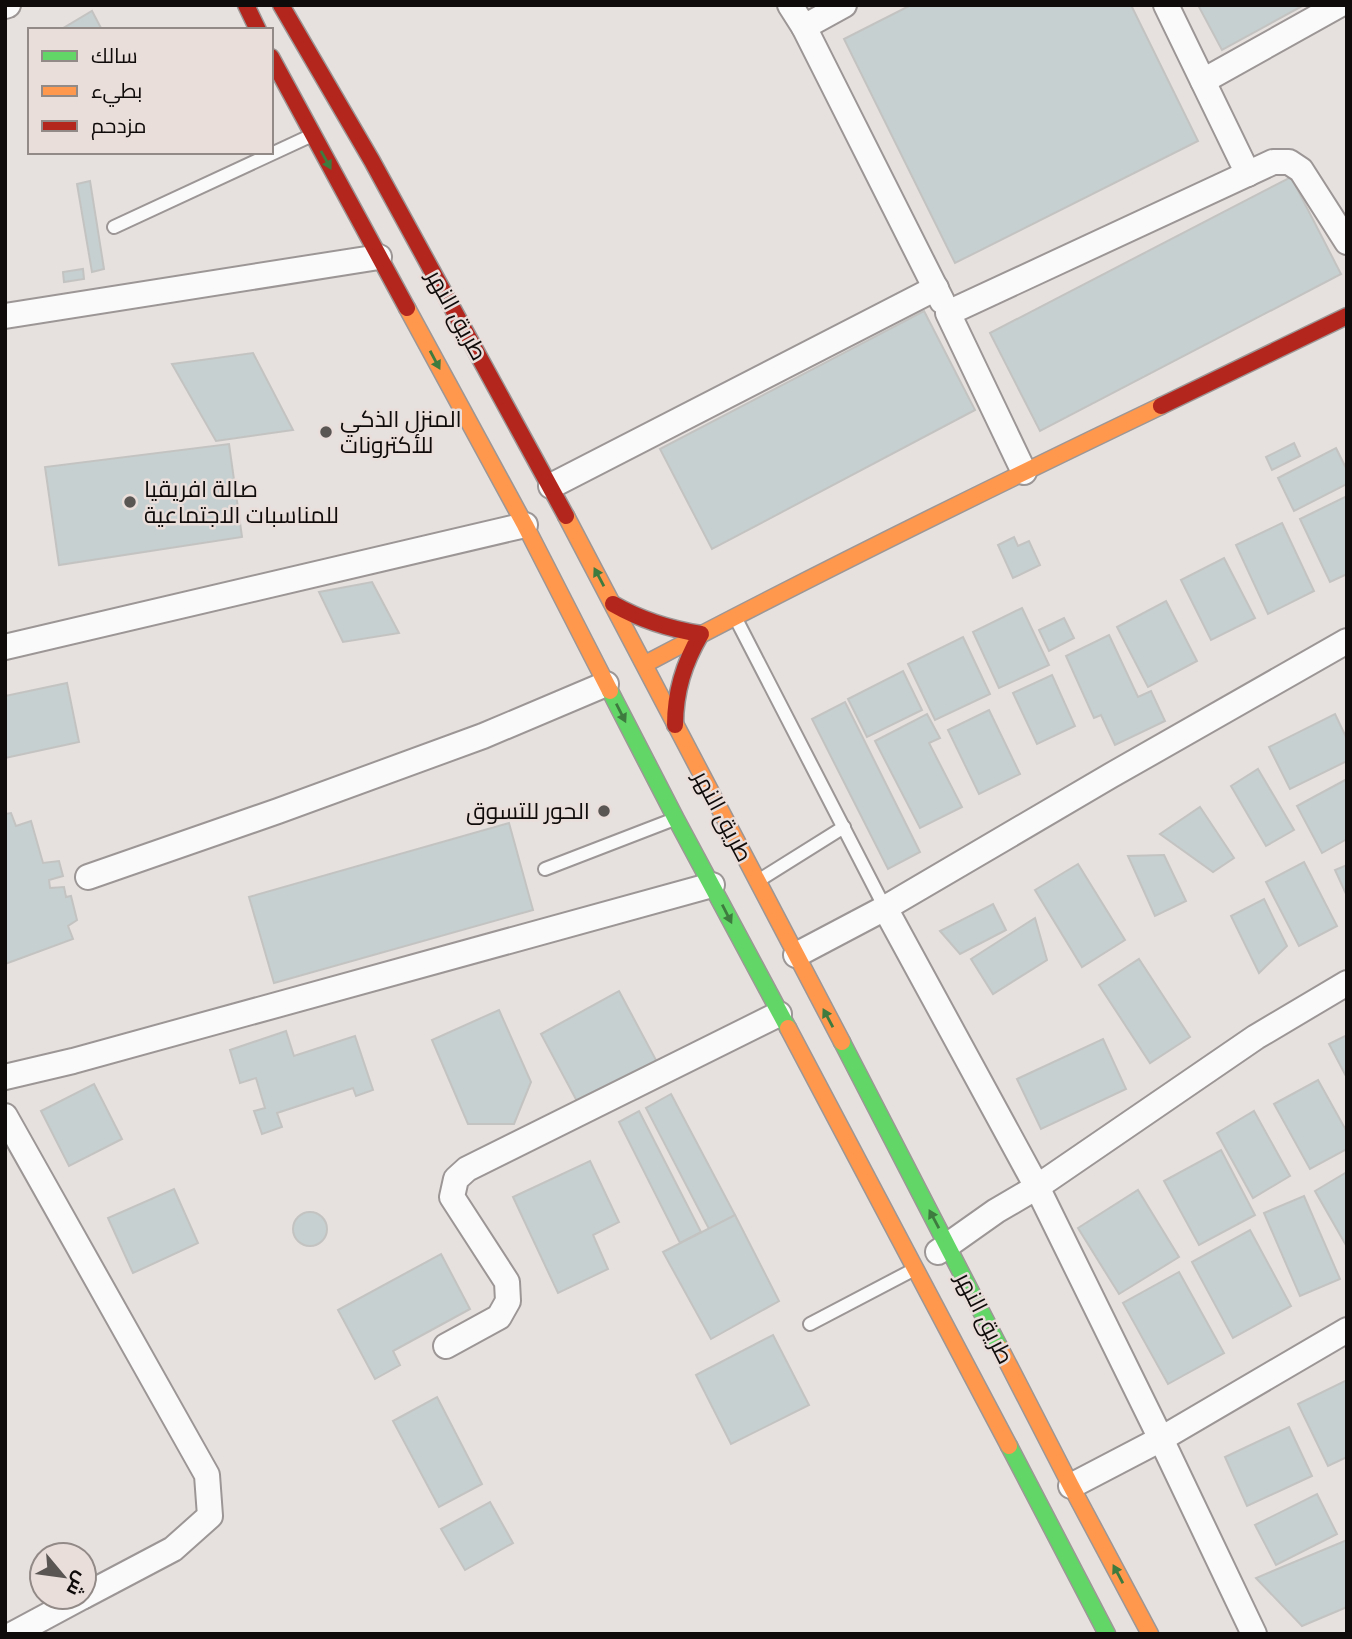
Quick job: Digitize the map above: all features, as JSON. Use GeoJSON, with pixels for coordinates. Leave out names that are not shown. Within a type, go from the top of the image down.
{"type":"FeatureCollection","features":[{"type":"Feature","properties":{"kind":"main road"},"geometry":{"type":"LineString","coordinates":[[246,5],[257,28]]}},
{"type":"Feature","properties":{"kind":"main road","name":"طريق النهر"},"geometry":{"type":"LineString","coordinates":[[281,5],[372,161],[551,486],[1150,1634]]}},
{"type":"Feature","properties":{"kind":"main road","name":"طريق النهر"},"geometry":{"type":"LineString","coordinates":[[273,61],[525,525],[676,819],[916,1268],[1107,1634]]}},
{"type":"Feature","properties":{"kind":"main road"},"geometry":{"type":"LineString","coordinates":[[645,664],[734,616],[1024,472],[1347,316]]}},
{"type":"Feature","properties":{"kind":"main road"},"geometry":{"type":"LineString","coordinates":[[613,604],[646,622],[701,634]]}},
{"type":"Feature","properties":{"kind":"main road"},"geometry":{"type":"LineString","coordinates":[[674,724],[681,671],[701,634]]}},
{"type":"Feature","properties":{"kind":"street"},"geometry":{"type":"LineString","coordinates":[[790,5],[804,27],[936,288],[1024,472]]}},
{"type":"Feature","properties":{"kind":"street"},"geometry":{"type":"LineString","coordinates":[[804,27],[844,5]]}},
{"type":"Feature","properties":{"kind":"street"},"geometry":{"type":"LineString","coordinates":[[1166,5],[1248,174]]}},
{"type":"Feature","properties":{"kind":"street"},"geometry":{"type":"LineString","coordinates":[[1203,81],[1339,5]]}},
{"type":"Feature","properties":{"kind":"street"},"geometry":{"type":"LineString","coordinates":[[948,313],[1273,162],[1289,162],[1301,170],[1347,242]]}},
{"type":"Feature","properties":{"kind":"street"},"geometry":{"type":"LineString","coordinates":[[5,316],[379,257]]}},
{"type":"Feature","properties":{"kind":"street"},"geometry":{"type":"LineString","coordinates":[[551,486],[936,288]]}},
{"type":"Feature","properties":{"kind":"street"},"geometry":{"type":"LineString","coordinates":[[5,647],[525,525]]}},
{"type":"Feature","properties":{"kind":"street"},"geometry":{"type":"LineString","coordinates":[[796,955],[885,908],[1347,641]]}},
{"type":"Feature","properties":{"kind":"street"},"geometry":{"type":"LineString","coordinates":[[88,877],[483,736],[606,684]]}},
{"type":"Feature","properties":{"kind":"street"},"geometry":{"type":"LineString","coordinates":[[5,1077],[73,1061],[712,885]]}},
{"type":"Feature","properties":{"kind":"street"},"geometry":{"type":"LineString","coordinates":[[885,908],[1037,1187],[1254,1634]]}},
{"type":"Feature","properties":{"kind":"street"},"geometry":{"type":"LineString","coordinates":[[916,1268],[947,1244],[1037,1187],[1256,1037],[1347,983]]}},
{"type":"Feature","properties":{"kind":"street"},"geometry":{"type":"LineString","coordinates":[[446,1346],[499,1317],[508,1301],[507,1282],[452,1197],[456,1179],[467,1169],[779,1014]]}},
{"type":"Feature","properties":{"kind":"street"},"geometry":{"type":"LineString","coordinates":[[5,1116],[207,1475],[210,1516],[173,1549],[98,1589]]}},
{"type":"Feature","properties":{"kind":"street"},"geometry":{"type":"LineString","coordinates":[[1071,1486],[1161,1439],[1347,1330]]}},
{"type":"Feature","properties":{"kind":"street"},"geometry":{"type":"LineString","coordinates":[[13,1634],[57,1611]]}},
{"type":"Feature","properties":{"kind":"lane"},"geometry":{"type":"LineString","coordinates":[[273,153],[312,135]]}},
{"type":"Feature","properties":{"kind":"lane"},"geometry":{"type":"LineString","coordinates":[[114,227],[271,154]]}},
{"type":"Feature","properties":{"kind":"lane"},"geometry":{"type":"LineString","coordinates":[[734,616],[885,908]]}},
{"type":"Feature","properties":{"kind":"lane"},"geometry":{"type":"LineString","coordinates":[[545,869],[676,819]]}},
{"type":"Feature","properties":{"kind":"lane"},"geometry":{"type":"LineString","coordinates":[[757,881],[844,827]]}},
{"type":"Feature","properties":{"kind":"lane"},"geometry":{"type":"LineString","coordinates":[[810,1324],[916,1268]]}},
{"type":"Feature","properties":{"kind":"building"},"geometry":{"type":"Polygon","coordinates":[[[911,5],[1131,5],[1198,141],[955,263],[844,39],[911,5]]]}},
{"type":"Feature","properties":{"kind":"building"},"geometry":{"type":"Polygon","coordinates":[[[1198,5],[1304,5],[1222,50],[1198,5]]]}},
{"type":"Feature","properties":{"kind":"building"},"geometry":{"type":"Polygon","coordinates":[[[92,11],[101,28],[63,28],[92,11]]]}},
{"type":"Feature","properties":{"kind":"building"},"geometry":{"type":"Polygon","coordinates":[[[1291,177],[1341,274],[1040,431],[990,333],[1291,177]]]}},
{"type":"Feature","properties":{"kind":"building"},"geometry":{"type":"Polygon","coordinates":[[[90,181],[104,269],[92,272],[77,184],[90,181]]]}},
{"type":"Feature","properties":{"kind":"building"},"geometry":{"type":"Polygon","coordinates":[[[83,269],[84,279],[64,282],[63,272],[83,269]]]}},
{"type":"Feature","properties":{"kind":"building"},"geometry":{"type":"Polygon","coordinates":[[[924,311],[975,410],[712,549],[660,449],[924,311]]]}},
{"type":"Feature","properties":{"kind":"building"},"geometry":{"type":"Polygon","coordinates":[[[253,353],[293,430],[216,441],[172,364],[253,353]]]}},
{"type":"Feature","properties":{"kind":"building"},"geometry":{"type":"Polygon","coordinates":[[[1294,443],[1300,456],[1272,470],[1266,457],[1294,443]]]}},
{"type":"Feature","properties":{"kind":"building"},"geometry":{"type":"Polygon","coordinates":[[[229,444],[242,537],[59,565],[45,467],[229,444]]]}},
{"type":"Feature","properties":{"kind":"building"},"geometry":{"type":"Polygon","coordinates":[[[1336,448],[1347,470],[1347,484],[1294,511],[1278,478],[1336,448]]]}},
{"type":"Feature","properties":{"kind":"building"},"geometry":{"type":"Polygon","coordinates":[[[1347,496],[1347,574],[1330,582],[1300,519],[1347,496]]]}},
{"type":"Feature","properties":{"kind":"building"},"geometry":{"type":"Polygon","coordinates":[[[1282,523],[1314,591],[1268,614],[1236,545],[1282,523]]]}},
{"type":"Feature","properties":{"kind":"building"},"geometry":{"type":"Polygon","coordinates":[[[1014,537],[1018,546],[1029,541],[1040,565],[1013,578],[998,545],[1014,537]]]}},
{"type":"Feature","properties":{"kind":"building"},"geometry":{"type":"Polygon","coordinates":[[[1224,558],[1255,618],[1211,640],[1181,580],[1224,558]]]}},
{"type":"Feature","properties":{"kind":"building"},"geometry":{"type":"Polygon","coordinates":[[[372,582],[399,633],[343,642],[319,592],[372,582]]]}},
{"type":"Feature","properties":{"kind":"building"},"geometry":{"type":"Polygon","coordinates":[[[1166,601],[1197,661],[1148,687],[1117,627],[1166,601]]]}},
{"type":"Feature","properties":{"kind":"building"},"geometry":{"type":"Polygon","coordinates":[[[1022,608],[1049,665],[999,688],[973,632],[1022,608]]]}},
{"type":"Feature","properties":{"kind":"building"},"geometry":{"type":"Polygon","coordinates":[[[1064,618],[1074,638],[1049,651],[1039,630],[1064,618]]]}},
{"type":"Feature","properties":{"kind":"building"},"geometry":{"type":"Polygon","coordinates":[[[1109,635],[1138,697],[1151,691],[1165,721],[1115,745],[1101,715],[1094,718],[1066,656],[1109,635]]]}},
{"type":"Feature","properties":{"kind":"building"},"geometry":{"type":"Polygon","coordinates":[[[963,637],[990,694],[935,720],[908,664],[963,637]]]}},
{"type":"Feature","properties":{"kind":"building"},"geometry":{"type":"Polygon","coordinates":[[[903,671],[922,710],[867,737],[848,699],[903,671]]]}},
{"type":"Feature","properties":{"kind":"building"},"geometry":{"type":"Polygon","coordinates":[[[1052,675],[1075,726],[1037,744],[1013,693],[1052,675]]]}},
{"type":"Feature","properties":{"kind":"building"},"geometry":{"type":"Polygon","coordinates":[[[67,683],[79,742],[5,758],[5,696],[67,683]]]}},
{"type":"Feature","properties":{"kind":"building"},"geometry":{"type":"Polygon","coordinates":[[[845,702],[920,852],[888,869],[812,719],[845,702]]]}},
{"type":"Feature","properties":{"kind":"building"},"geometry":{"type":"Polygon","coordinates":[[[989,710],[1020,774],[979,794],[948,730],[989,710]]]}},
{"type":"Feature","properties":{"kind":"building"},"geometry":{"type":"Polygon","coordinates":[[[927,714],[940,738],[929,743],[962,807],[920,828],[875,741],[927,714]]]}},
{"type":"Feature","properties":{"kind":"building"},"geometry":{"type":"Polygon","coordinates":[[[1335,714],[1347,739],[1347,761],[1290,789],[1269,747],[1335,714]]]}},
{"type":"Feature","properties":{"kind":"building"},"geometry":{"type":"Polygon","coordinates":[[[1258,769],[1294,830],[1266,846],[1231,786],[1258,769]]]}},
{"type":"Feature","properties":{"kind":"building"},"geometry":{"type":"Polygon","coordinates":[[[1347,779],[1347,839],[1322,853],[1297,806],[1347,779]]]}},
{"type":"Feature","properties":{"kind":"building"},"geometry":{"type":"Polygon","coordinates":[[[1200,807],[1234,858],[1213,872],[1160,834],[1200,807]]]}},
{"type":"Feature","properties":{"kind":"building"},"geometry":{"type":"Polygon","coordinates":[[[11,813],[16,826],[31,821],[43,863],[59,861],[63,876],[49,880],[50,888],[64,887],[66,897],[71,896],[77,920],[68,926],[73,939],[5,964],[5,814],[11,813]]]}},
{"type":"Feature","properties":{"kind":"building"},"geometry":{"type":"Polygon","coordinates":[[[509,823],[533,910],[274,983],[249,897],[509,823]]]}},
{"type":"Feature","properties":{"kind":"building"},"geometry":{"type":"Polygon","coordinates":[[[1164,855],[1186,901],[1155,916],[1128,856],[1164,855]]]}},
{"type":"Feature","properties":{"kind":"building"},"geometry":{"type":"Polygon","coordinates":[[[1304,862],[1337,926],[1299,946],[1266,882],[1304,862]]]}},
{"type":"Feature","properties":{"kind":"building"},"geometry":{"type":"Polygon","coordinates":[[[1078,864],[1125,940],[1082,967],[1035,890],[1078,864]]]}},
{"type":"Feature","properties":{"kind":"building"},"geometry":{"type":"Polygon","coordinates":[[[1347,865],[1347,896],[1335,870],[1347,865]]]}},
{"type":"Feature","properties":{"kind":"building"},"geometry":{"type":"Polygon","coordinates":[[[1264,899],[1287,946],[1259,973],[1231,916],[1264,899]]]}},
{"type":"Feature","properties":{"kind":"building"},"geometry":{"type":"Polygon","coordinates":[[[993,904],[1006,930],[960,954],[940,931],[993,904]]]}},
{"type":"Feature","properties":{"kind":"building"},"geometry":{"type":"Polygon","coordinates":[[[1035,918],[1047,960],[993,994],[971,959],[1035,918]]]}},
{"type":"Feature","properties":{"kind":"building"},"geometry":{"type":"Polygon","coordinates":[[[1139,959],[1190,1037],[1150,1063],[1099,985],[1139,959]]]}},
{"type":"Feature","properties":{"kind":"building"},"geometry":{"type":"Polygon","coordinates":[[[619,991],[657,1062],[579,1105],[541,1034],[619,991]]]}},
{"type":"Feature","properties":{"kind":"building"},"geometry":{"type":"Polygon","coordinates":[[[499,1010],[531,1082],[514,1124],[468,1124],[432,1040],[499,1010]]]}},
{"type":"Feature","properties":{"kind":"building"},"geometry":{"type":"Polygon","coordinates":[[[286,1031],[294,1056],[355,1036],[373,1090],[356,1096],[353,1088],[277,1113],[282,1127],[262,1134],[254,1111],[265,1108],[256,1078],[240,1083],[230,1050],[286,1031]]]}},
{"type":"Feature","properties":{"kind":"building"},"geometry":{"type":"Polygon","coordinates":[[[1347,1035],[1347,1078],[1329,1044],[1347,1035]]]}},
{"type":"Feature","properties":{"kind":"building"},"geometry":{"type":"Polygon","coordinates":[[[1103,1039],[1126,1089],[1041,1129],[1017,1079],[1103,1039]]]}},
{"type":"Feature","properties":{"kind":"building"},"geometry":{"type":"Polygon","coordinates":[[[1318,1080],[1347,1132],[1347,1149],[1310,1169],[1274,1104],[1318,1080]]]}},
{"type":"Feature","properties":{"kind":"building"},"geometry":{"type":"Polygon","coordinates":[[[94,1084],[122,1139],[69,1166],[41,1111],[94,1084]]]}},
{"type":"Feature","properties":{"kind":"building"},"geometry":{"type":"Polygon","coordinates":[[[671,1094],[735,1215],[709,1229],[646,1108],[671,1094]]]}},
{"type":"Feature","properties":{"kind":"building"},"geometry":{"type":"Polygon","coordinates":[[[639,1111],[701,1232],[680,1243],[619,1122],[639,1111]]]}},
{"type":"Feature","properties":{"kind":"building"},"geometry":{"type":"Polygon","coordinates":[[[1254,1111],[1290,1176],[1253,1198],[1217,1133],[1254,1111]]]}},
{"type":"Feature","properties":{"kind":"building"},"geometry":{"type":"Polygon","coordinates":[[[1221,1150],[1255,1215],[1199,1245],[1164,1181],[1221,1150]]]}},
{"type":"Feature","properties":{"kind":"building"},"geometry":{"type":"Polygon","coordinates":[[[590,1161],[619,1222],[593,1235],[608,1269],[558,1293],[513,1197],[590,1161]]]}},
{"type":"Feature","properties":{"kind":"building"},"geometry":{"type":"Polygon","coordinates":[[[1347,1172],[1347,1247],[1315,1191],[1347,1172]]]}},
{"type":"Feature","properties":{"kind":"building"},"geometry":{"type":"Polygon","coordinates":[[[174,1189],[198,1243],[133,1273],[108,1218],[174,1189]]]}},
{"type":"Feature","properties":{"kind":"building"},"geometry":{"type":"Polygon","coordinates":[[[1138,1190],[1179,1257],[1119,1294],[1078,1228],[1138,1190]]]}},
{"type":"Feature","properties":{"kind":"building"},"geometry":{"type":"Polygon","coordinates":[[[1304,1196],[1340,1279],[1300,1296],[1264,1213],[1304,1196]]]}},
{"type":"Feature","properties":{"kind":"building"},"geometry":{"type":"Polygon","coordinates":[[[310,1212],[322,1217],[327,1229],[322,1241],[310,1246],[298,1241],[293,1229],[298,1217],[310,1212]]]}},
{"type":"Feature","properties":{"kind":"building"},"geometry":{"type":"Polygon","coordinates":[[[735,1215],[779,1301],[711,1339],[663,1252],[735,1215]]]}},
{"type":"Feature","properties":{"kind":"building"},"geometry":{"type":"Polygon","coordinates":[[[1250,1230],[1291,1306],[1233,1338],[1192,1262],[1250,1230]]]}},
{"type":"Feature","properties":{"kind":"building"},"geometry":{"type":"Polygon","coordinates":[[[441,1254],[470,1309],[393,1351],[400,1365],[375,1379],[338,1310],[441,1254]]]}},
{"type":"Feature","properties":{"kind":"building"},"geometry":{"type":"Polygon","coordinates":[[[1179,1272],[1224,1353],[1168,1384],[1123,1303],[1179,1272]]]}},
{"type":"Feature","properties":{"kind":"building"},"geometry":{"type":"Polygon","coordinates":[[[773,1335],[809,1405],[731,1444],[696,1375],[773,1335]]]}},
{"type":"Feature","properties":{"kind":"building"},"geometry":{"type":"Polygon","coordinates":[[[1347,1380],[1347,1457],[1328,1466],[1298,1404],[1347,1380]]]}},
{"type":"Feature","properties":{"kind":"building"},"geometry":{"type":"Polygon","coordinates":[[[437,1397],[482,1484],[439,1507],[393,1421],[437,1397]]]}},
{"type":"Feature","properties":{"kind":"building"},"geometry":{"type":"Polygon","coordinates":[[[1289,1427],[1312,1476],[1247,1506],[1225,1457],[1289,1427]]]}},
{"type":"Feature","properties":{"kind":"building"},"geometry":{"type":"Polygon","coordinates":[[[1317,1494],[1337,1534],[1276,1565],[1255,1525],[1317,1494]]]}},
{"type":"Feature","properties":{"kind":"building"},"geometry":{"type":"Polygon","coordinates":[[[490,1502],[513,1543],[465,1570],[441,1529],[490,1502]]]}},
{"type":"Feature","properties":{"kind":"building"},"geometry":{"type":"Polygon","coordinates":[[[1347,1540],[1347,1607],[1302,1626],[1256,1578],[1347,1540]]]}},
{"type":"Feature","properties":{"kind":"traffic: fast"},"geometry":{"type":"LineString","coordinates":[[610,691],[788,1028]]}},
{"type":"Feature","properties":{"kind":"traffic: fast"},"geometry":{"type":"LineString","coordinates":[[842,1042],[1000,1348]]}},
{"type":"Feature","properties":{"kind":"traffic: fast"},"geometry":{"type":"LineString","coordinates":[[1009,1446],[1107,1634]]}},
{"type":"Feature","properties":{"kind":"traffic: slow"},"geometry":{"type":"LineString","coordinates":[[407,308],[525,525],[610,691]]}},
{"type":"Feature","properties":{"kind":"traffic: slow"},"geometry":{"type":"LineString","coordinates":[[645,664],[902,532],[1161,406]]}},
{"type":"Feature","properties":{"kind":"traffic: slow"},"geometry":{"type":"LineString","coordinates":[[566,516],[842,1042]]}},
{"type":"Feature","properties":{"kind":"traffic: slow"},"geometry":{"type":"LineString","coordinates":[[788,1028],[1009,1446]]}},
{"type":"Feature","properties":{"kind":"traffic: slow"},"geometry":{"type":"LineString","coordinates":[[1000,1348],[1150,1634]]}},
{"type":"Feature","properties":{"kind":"traffic: jam"},"geometry":{"type":"LineString","coordinates":[[246,5],[257,28]]}},
{"type":"Feature","properties":{"kind":"traffic: jam"},"geometry":{"type":"LineString","coordinates":[[281,5],[372,161],[566,516]]}},
{"type":"Feature","properties":{"kind":"traffic: jam"},"geometry":{"type":"LineString","coordinates":[[273,61],[407,308]]}},
{"type":"Feature","properties":{"kind":"traffic: jam"},"geometry":{"type":"LineString","coordinates":[[1161,406],[1347,316]]}},
{"type":"Feature","properties":{"kind":"traffic: jam"},"geometry":{"type":"LineString","coordinates":[[613,604],[656,623],[701,634],[682,678],[675,725]]}},
{"type":"Feature","properties":{"kind":"place","name":"المنزل الذكي للأكترونات"},"geometry":{"type":"Point","coordinates":[326,432]}},
{"type":"Feature","properties":{"kind":"place","name":"صالة افريقيا للمناسبات الاجتماعية"},"geometry":{"type":"Point","coordinates":[130,502]}},
{"type":"Feature","properties":{"kind":"place","name":"الحور للتسوق"},"geometry":{"type":"Point","coordinates":[604,811]}}]}
